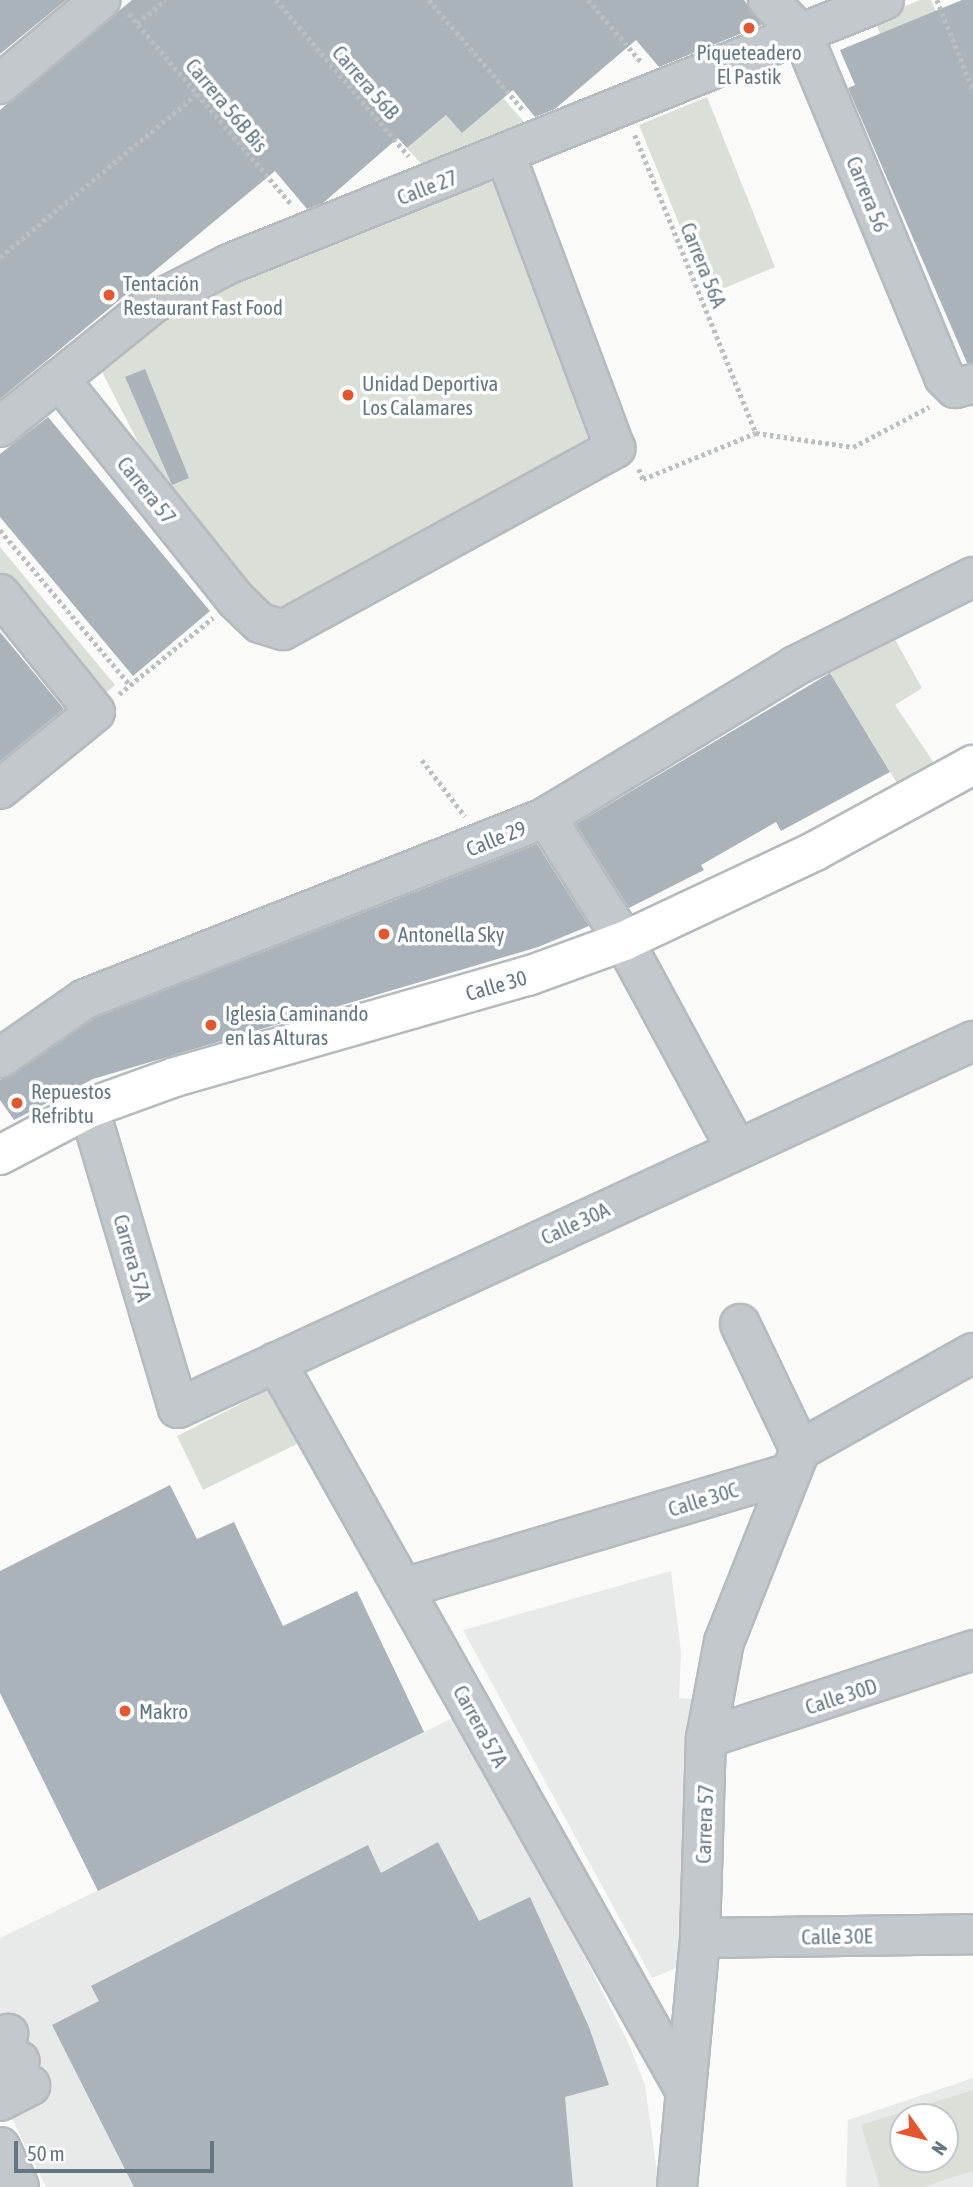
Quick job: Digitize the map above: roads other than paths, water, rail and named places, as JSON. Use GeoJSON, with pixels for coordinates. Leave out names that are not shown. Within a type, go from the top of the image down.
{"type":"FeatureCollection","features":[{"type":"Feature","properties":{"kind":"main road","name":"Calle 30"},"geometry":{"type":"LineString","coordinates":[[3,1145],[89,1108],[175,1077],[528,976],[624,941],[803,856],[973,765]]}},
{"type":"Feature","properties":{"kind":"street","name":"Carrera 56"},"geometry":{"type":"LineString","coordinates":[[768,0],[803,36],[944,377],[968,387]]}},
{"type":"Feature","properties":{"kind":"street","name":"Calle 27"},"geometry":{"type":"LineString","coordinates":[[0,427],[155,302],[229,264],[624,109],[884,0]]}},
{"type":"Feature","properties":{"kind":"street"},"geometry":{"type":"LineString","coordinates":[[0,84],[111,3]]}},
{"type":"Feature","properties":{"kind":"street","name":"Carrera 57"},"geometry":{"type":"LineString","coordinates":[[59,379],[236,600],[260,623],[283,630],[615,447],[506,156]]}},
{"type":"Feature","properties":{"kind":"street","name":"Calle 29"},"geometry":{"type":"LineString","coordinates":[[0,1058],[85,999],[546,817],[795,666],[973,577]]}},
{"type":"Feature","properties":{"kind":"street"},"geometry":{"type":"LineString","coordinates":[[0,594],[95,712],[0,789]]}},
{"type":"Feature","properties":{"kind":"street"},"geometry":{"type":"LineString","coordinates":[[546,817],[624,941],[736,1148]]}},
{"type":"Feature","properties":{"kind":"street","name":"Calle 30A"},"geometry":{"type":"LineString","coordinates":[[177,1408],[973,1041]]}},
{"type":"Feature","properties":{"kind":"street","name":"Carrera 57A"},"geometry":{"type":"LineString","coordinates":[[89,1108],[177,1408]]}},
{"type":"Feature","properties":{"kind":"street"},"geometry":{"type":"LineString","coordinates":[[740,1324],[793,1462]]}},
{"type":"Feature","properties":{"kind":"street","name":"Calle 30C"},"geometry":{"type":"LineString","coordinates":[[404,1588],[793,1462],[973,1353]]}},
{"type":"Feature","properties":{"kind":"street","name":"Carrera 57A"},"geometry":{"type":"LineString","coordinates":[[276,1362],[685,2090]]}},
{"type":"Feature","properties":{"kind":"street","name":"Carrera 57"},"geometry":{"type":"LineString","coordinates":[[677,2187],[701,1938],[706,1738],[718,1659],[793,1462]]}},
{"type":"Feature","properties":{"kind":"street","name":"Calle 30D"},"geometry":{"type":"LineString","coordinates":[[706,1738],[973,1650]]}},
{"type":"Feature","properties":{"kind":"street","name":"Calle 30E"},"geometry":{"type":"LineString","coordinates":[[701,1938],[973,1934]]}},
{"type":"Feature","properties":{"kind":"street"},"geometry":{"type":"LineString","coordinates":[[0,2147],[19,2187]]}},
{"type":"Feature","properties":{"kind":"place","name":"Piqueteadero El Pastik"},"geometry":{"type":"Point","coordinates":[749,28]}},
{"type":"Feature","properties":{"kind":"place","name":"Tentación Restaurant Fast Food"},"geometry":{"type":"Point","coordinates":[109,295]}},
{"type":"Feature","properties":{"kind":"place","name":"Unidad Deportiva Los Calamares"},"geometry":{"type":"Point","coordinates":[348,395]}},
{"type":"Feature","properties":{"kind":"place","name":"Antonella Sky"},"geometry":{"type":"Point","coordinates":[384,934]}},
{"type":"Feature","properties":{"kind":"place","name":"Iglesia Caminando en las Alturas"},"geometry":{"type":"Point","coordinates":[211,1025]}},
{"type":"Feature","properties":{"kind":"place","name":"Repuestos Refribtu"},"geometry":{"type":"Point","coordinates":[17,1103]}},
{"type":"Feature","properties":{"kind":"place","name":"Makro"},"geometry":{"type":"Point","coordinates":[125,1711]}}]}
